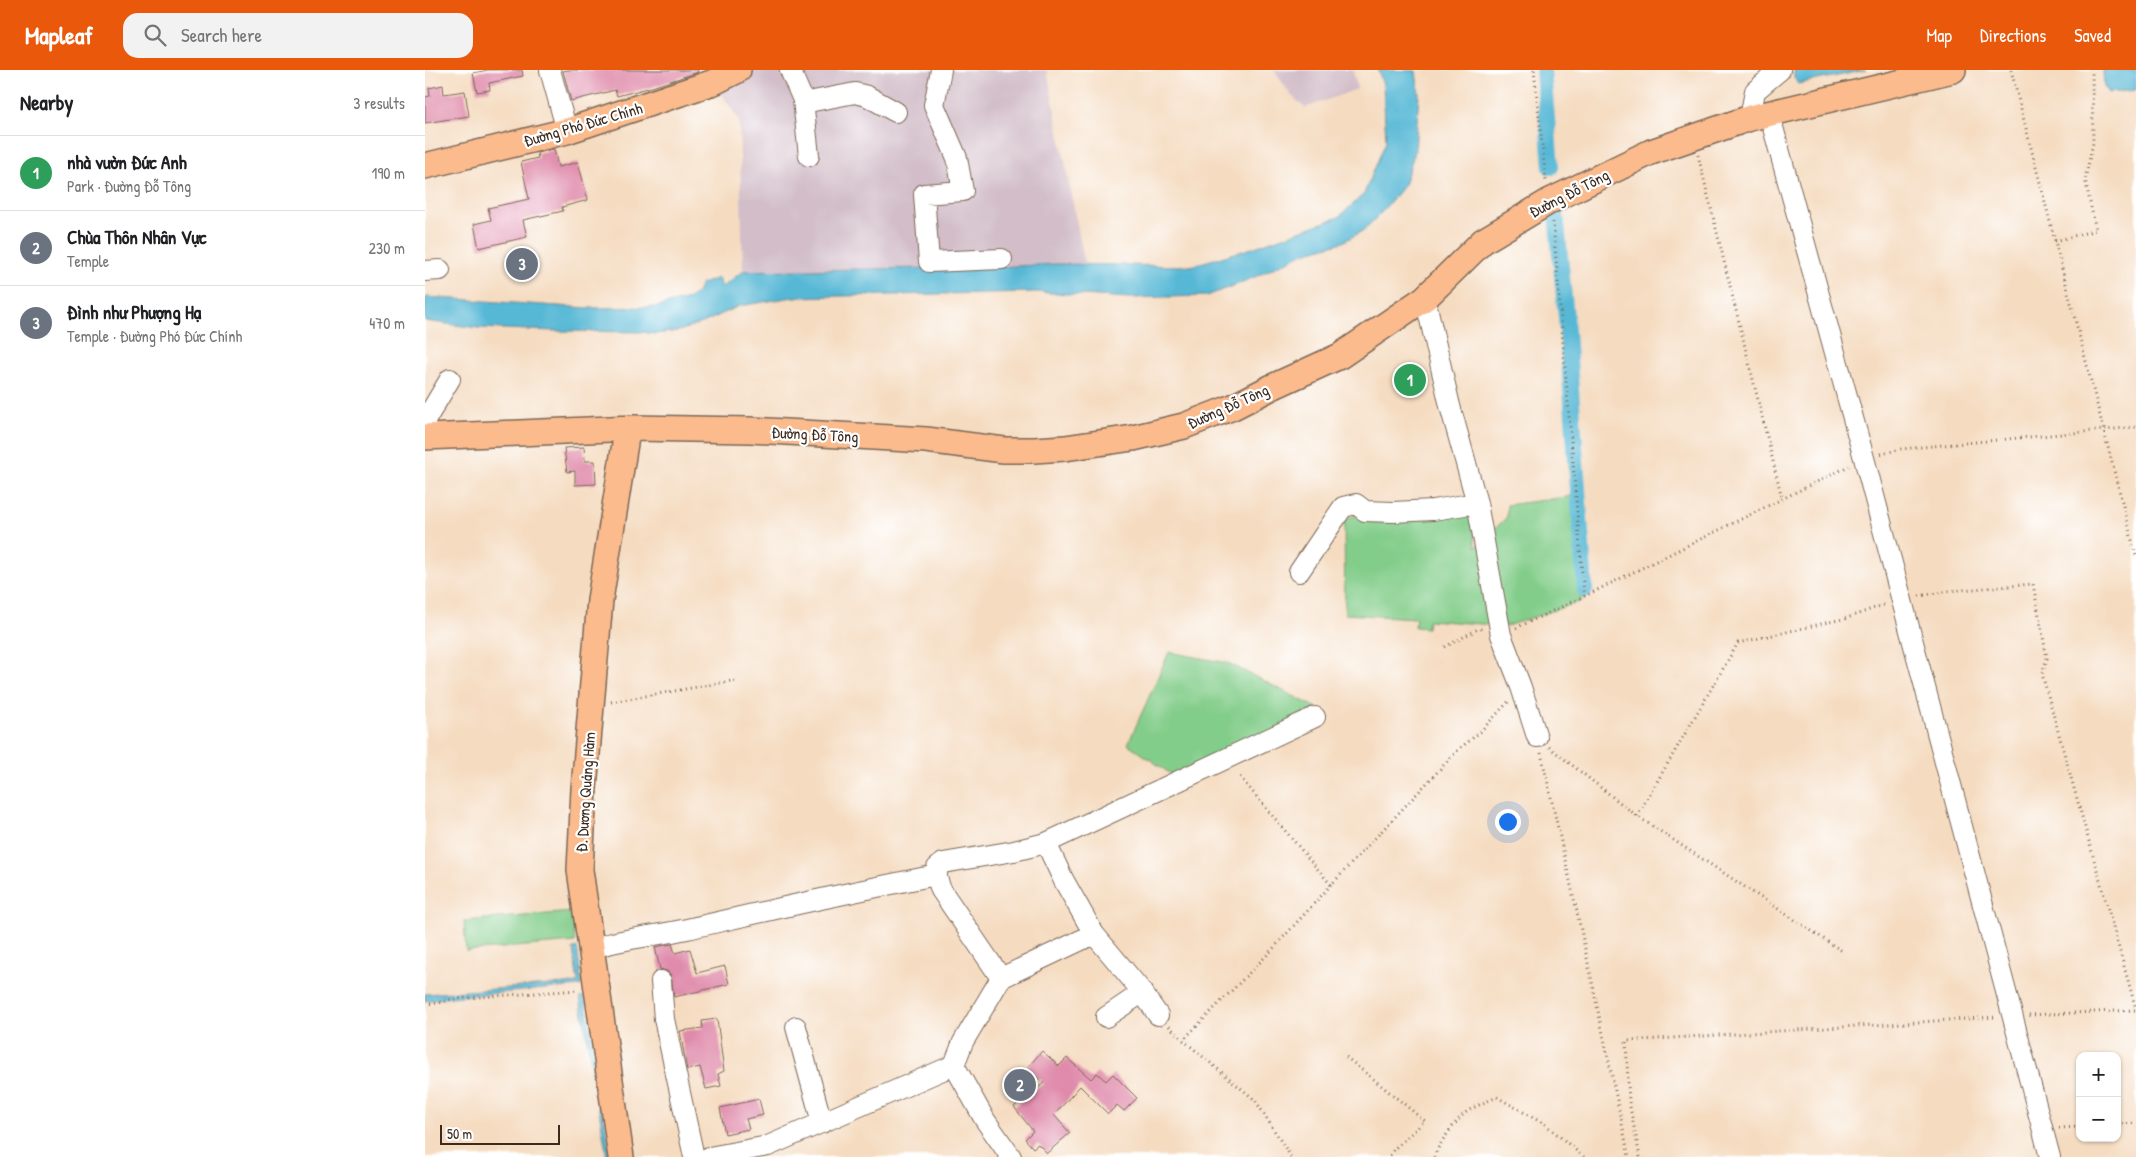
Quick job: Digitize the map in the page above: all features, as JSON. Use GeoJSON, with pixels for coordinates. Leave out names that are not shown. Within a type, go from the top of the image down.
{"type":"FeatureCollection","features":[{"type":"Feature","properties":{"kind":"main road","name":"Đường Phó Đức Chính"},"geometry":{"type":"LineString","coordinates":[[425,166],[567,131],[714,82],[738,70]]}},
{"type":"Feature","properties":{"kind":"main road","name":"Đường Đỗ Tông"},"geometry":{"type":"LineString","coordinates":[[425,437],[633,428],[781,431],[927,440],[1004,450],[1065,448],[1133,438],[1184,426],[1233,407],[1272,386],[1340,356],[1425,298],[1483,241],[1549,201],[1651,152],[1759,115],[1953,70]]}},
{"type":"Feature","properties":{"kind":"main road","name":"Đ. Dương Quảng Hàm"},"geometry":{"type":"LineString","coordinates":[[621,1157],[580,870],[600,600],[626,437],[633,428]]}},
{"type":"Feature","properties":{"kind":"street"},"geometry":{"type":"LineString","coordinates":[[550,70],[567,131]]}},
{"type":"Feature","properties":{"kind":"street"},"geometry":{"type":"LineString","coordinates":[[790,70],[803,103],[809,156]]}},
{"type":"Feature","properties":{"kind":"street"},"geometry":{"type":"LineString","coordinates":[[941,70],[934,105],[957,158],[963,191],[924,194],[929,262],[1002,259]]}},
{"type":"Feature","properties":{"kind":"street"},"geometry":{"type":"LineString","coordinates":[[1781,70],[1755,91],[1759,115],[1864,458],[2050,1157]]}},
{"type":"Feature","properties":{"kind":"street"},"geometry":{"type":"LineString","coordinates":[[803,103],[855,93],[882,104]]}},
{"type":"Feature","properties":{"kind":"street"},"geometry":{"type":"LineString","coordinates":[[1425,298],[1450,406],[1477,503],[1501,635],[1521,687],[1537,737]]}},
{"type":"Feature","properties":{"kind":"street"},"geometry":{"type":"LineString","coordinates":[[425,421],[450,379]]}},
{"type":"Feature","properties":{"kind":"street"},"geometry":{"type":"LineString","coordinates":[[1299,572],[1343,507],[1352,499],[1365,511],[1393,512],[1433,510],[1477,503]]}},
{"type":"Feature","properties":{"kind":"street"},"geometry":{"type":"LineString","coordinates":[[1001,978],[941,890],[937,868],[943,863],[1014,851],[1045,843],[1315,717]]}},
{"type":"Feature","properties":{"kind":"street"},"geometry":{"type":"LineString","coordinates":[[1045,843],[1064,882],[1095,934],[1143,992],[1158,1015]]}},
{"type":"Feature","properties":{"kind":"street"},"geometry":{"type":"LineString","coordinates":[[590,949],[606,943],[669,933],[848,892],[937,875]]}},
{"type":"Feature","properties":{"kind":"street"},"geometry":{"type":"LineString","coordinates":[[709,1157],[769,1152],[822,1124],[954,1065],[963,1042],[1001,978],[1095,934]]}},
{"type":"Feature","properties":{"kind":"street"},"geometry":{"type":"LineString","coordinates":[[661,981],[664,1018],[693,1157]]}},
{"type":"Feature","properties":{"kind":"street"},"geometry":{"type":"LineString","coordinates":[[1106,1017],[1143,992]]}},
{"type":"Feature","properties":{"kind":"street"},"geometry":{"type":"LineString","coordinates":[[796,1027],[822,1124]]}},
{"type":"Feature","properties":{"kind":"street"},"geometry":{"type":"LineString","coordinates":[[954,1065],[985,1120],[1011,1157]]}},
{"type":"Feature","properties":{"kind":"path"},"geometry":{"type":"LineString","coordinates":[[1534,70],[1545,177],[1553,225],[1584,596]]}},
{"type":"Feature","properties":{"kind":"path"},"geometry":{"type":"LineString","coordinates":[[2011,70],[2136,553]]}},
{"type":"Feature","properties":{"kind":"path"},"geometry":{"type":"LineString","coordinates":[[2055,241],[2097,230],[2085,179],[2093,143],[2094,93],[2092,70]]}},
{"type":"Feature","properties":{"kind":"path"},"geometry":{"type":"LineString","coordinates":[[1694,137],[1782,498]]}},
{"type":"Feature","properties":{"kind":"path"},"geometry":{"type":"LineString","coordinates":[[1445,647],[1478,629],[1492,630],[1501,635],[1864,458],[1901,449],[2136,427]]}},
{"type":"Feature","properties":{"kind":"path"},"geometry":{"type":"LineString","coordinates":[[1637,816],[1738,643],[1847,618],[1902,598],[1949,591],[2033,584],[2047,658],[2042,674],[2136,1009],[1626,1041],[1629,1102],[1640,1157]]}},
{"type":"Feature","properties":{"kind":"path"},"geometry":{"type":"LineString","coordinates":[[591,705],[737,680]]}},
{"type":"Feature","properties":{"kind":"path"},"geometry":{"type":"LineString","coordinates":[[1291,1157],[1255,1100],[1183,1040],[1269,954],[1451,757],[1480,732],[1521,687]]}},
{"type":"Feature","properties":{"kind":"path"},"geometry":{"type":"LineString","coordinates":[[1537,737],[1637,816],[1843,951]]}},
{"type":"Feature","properties":{"kind":"path"},"geometry":{"type":"LineString","coordinates":[[1537,737],[1581,930],[1629,1157]]}},
{"type":"Feature","properties":{"kind":"path"},"geometry":{"type":"LineString","coordinates":[[1240,777],[1331,885]]}},
{"type":"Feature","properties":{"kind":"path"},"geometry":{"type":"LineString","coordinates":[[425,1004],[453,999],[596,989]]}},
{"type":"Feature","properties":{"kind":"path"},"geometry":{"type":"LineString","coordinates":[[1346,1057],[1425,1121],[1394,1149],[1389,1157]]}},
{"type":"Feature","properties":{"kind":"path"},"geometry":{"type":"LineString","coordinates":[[1435,1157],[1441,1144],[1463,1114],[1497,1097],[1546,1125],[1584,1157]]}},
{"type":"Feature","properties":{"kind":"path"},"geometry":{"type":"LineString","coordinates":[[2121,1124],[2136,1123]]}},
{"type":"Feature","properties":{"kind":"shaded area"},"geometry":{"type":"Polygon","coordinates":[[[738,70],[1047,70],[1085,265],[743,271],[739,120],[714,82],[738,70]]]}},
{"type":"Feature","properties":{"kind":"shaded area"},"geometry":{"type":"Polygon","coordinates":[[[1274,70],[1353,70],[1357,89],[1305,108],[1291,95],[1274,70]]]}},
{"type":"Feature","properties":{"kind":"green space"},"geometry":{"type":"Polygon","coordinates":[[[1574,496],[1582,601],[1507,626],[1428,620],[1427,628],[1415,627],[1416,618],[1345,614],[1344,517],[1471,513],[1476,547],[1507,517],[1507,505],[1574,496]]]}},
{"type":"Feature","properties":{"kind":"green space"},"geometry":{"type":"Polygon","coordinates":[[[1169,652],[1228,663],[1317,708],[1185,784],[1128,744],[1169,652]]]}},
{"type":"Feature","properties":{"kind":"green space"},"geometry":{"type":"Polygon","coordinates":[[[572,912],[575,942],[466,951],[464,921],[572,912]]]}},
{"type":"Feature","properties":{"kind":"water"},"geometry":{"type":"Polygon","coordinates":[[[1378,70],[1416,71],[1419,94],[1415,151],[1404,185],[1364,230],[1343,242],[1304,253],[1255,277],[1207,296],[1129,298],[1036,292],[793,297],[739,306],[705,322],[679,331],[655,334],[642,332],[478,328],[425,321],[425,297],[588,308],[655,307],[689,299],[697,293],[701,284],[718,278],[722,287],[743,271],[997,267],[1057,264],[1190,266],[1249,249],[1339,217],[1364,194],[1386,141],[1383,85],[1378,70]]]}},
{"type":"Feature","properties":{"kind":"water"},"geometry":{"type":"Polygon","coordinates":[[[1794,70],[1866,70],[1798,84],[1794,77],[1794,70]]]}},
{"type":"Feature","properties":{"kind":"water"},"geometry":{"type":"Polygon","coordinates":[[[2103,70],[2136,70],[2136,90],[2109,93],[2104,86],[2103,70]]]}},
{"type":"Feature","properties":{"kind":"water"},"geometry":{"type":"Polygon","coordinates":[[[577,947],[582,984],[580,986],[425,1001],[425,994],[578,983],[573,949],[577,947]]]}},
{"type":"Feature","properties":{"kind":"water"},"geometry":{"type":"Polygon","coordinates":[[[580,997],[585,997],[611,1157],[607,1157],[580,997]]]}},
{"type":"Feature","properties":{"kind":"building"},"geometry":{"type":"Polygon","coordinates":[[[488,70],[522,70],[523,76],[489,83],[490,90],[477,92],[473,73],[488,70]]]}},
{"type":"Feature","properties":{"kind":"building"},"geometry":{"type":"Polygon","coordinates":[[[698,70],[698,72],[617,96],[615,90],[571,101],[563,71],[698,70]]]}},
{"type":"Feature","properties":{"kind":"building"},"geometry":{"type":"Polygon","coordinates":[[[443,85],[444,94],[465,91],[469,116],[425,123],[425,97],[430,96],[429,88],[443,85]]]}},
{"type":"Feature","properties":{"kind":"building"},"geometry":{"type":"Polygon","coordinates":[[[554,149],[558,167],[578,162],[588,200],[562,207],[563,211],[523,220],[527,237],[479,248],[474,224],[491,220],[488,208],[529,199],[521,162],[538,158],[537,153],[554,149]]]}},
{"type":"Feature","properties":{"kind":"building"},"geometry":{"type":"Polygon","coordinates":[[[584,447],[585,461],[595,461],[596,484],[575,485],[575,471],[567,472],[564,448],[584,447]]]}},
{"type":"Feature","properties":{"kind":"building"},"geometry":{"type":"Polygon","coordinates":[[[672,944],[675,953],[690,949],[697,973],[725,966],[729,984],[674,997],[671,975],[667,971],[660,969],[655,947],[672,944]]]}},
{"type":"Feature","properties":{"kind":"building"},"geometry":{"type":"Polygon","coordinates":[[[717,1019],[724,1071],[718,1074],[721,1086],[706,1089],[700,1067],[687,1070],[680,1031],[703,1028],[702,1021],[717,1019]]]}},
{"type":"Feature","properties":{"kind":"building"},"geometry":{"type":"Polygon","coordinates":[[[1042,1051],[1059,1066],[1067,1058],[1091,1079],[1097,1073],[1106,1081],[1113,1074],[1137,1098],[1124,1111],[1117,1105],[1108,1114],[1080,1086],[1054,1115],[1070,1133],[1047,1153],[1038,1144],[1033,1148],[1025,1139],[1033,1131],[1014,1107],[1044,1083],[1027,1068],[1042,1051]]]}},
{"type":"Feature","properties":{"kind":"building"},"geometry":{"type":"Polygon","coordinates":[[[759,1099],[763,1115],[746,1119],[749,1129],[725,1134],[720,1108],[759,1099]]]}},
{"type":"Feature","properties":{"kind":"waterway"},"geometry":{"type":"LineString","coordinates":[[1543,70],[1551,167]]}},
{"type":"Feature","properties":{"kind":"waterway"},"geometry":{"type":"LineString","coordinates":[[1556,214],[1566,317],[1585,590]]}},
{"type":"Feature","properties":{"kind":"place","name":"Đình như Phượng Hạ"},"geometry":{"type":"Point","coordinates":[522,264]}},
{"type":"Feature","properties":{"kind":"place","name":"nhà vườn Đức Anh"},"geometry":{"type":"Point","coordinates":[1410,380]}},
{"type":"Feature","properties":{"kind":"place","name":"Chùa Thôn Nhân Vực"},"geometry":{"type":"Point","coordinates":[1020,1085]}}]}
